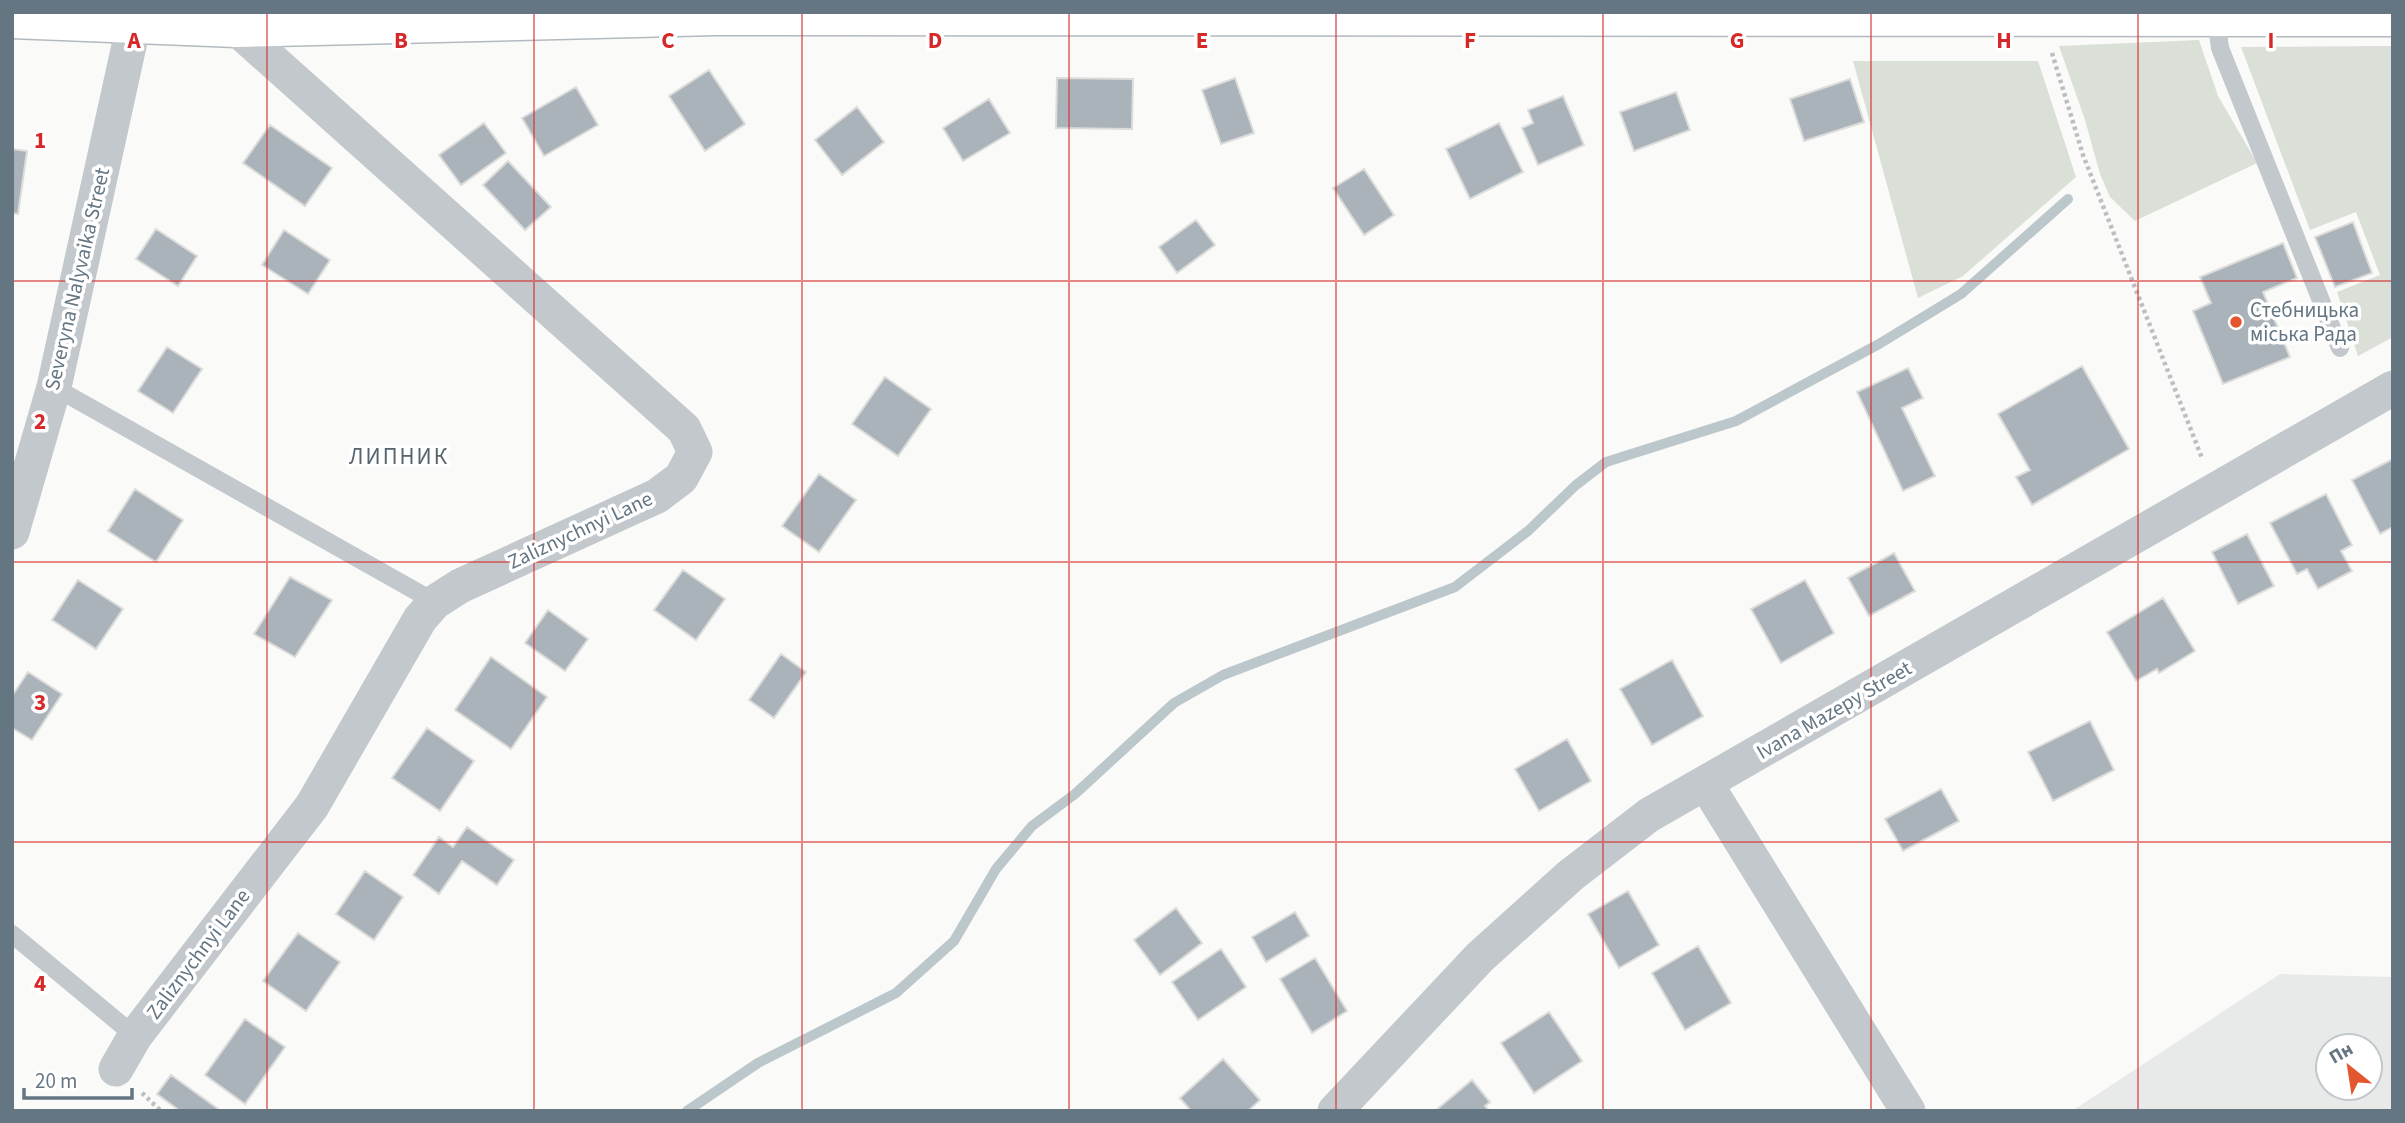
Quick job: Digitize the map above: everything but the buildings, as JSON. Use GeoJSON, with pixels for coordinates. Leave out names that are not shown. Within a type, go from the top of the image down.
{"type":"FeatureCollection","features":[{"type":"Feature","properties":{"kind":"street"},"geometry":{"type":"LineString","coordinates":[[12,19],[236,28],[399,18],[717,14],[2012,14],[2216,18],[2393,17]]}},
{"type":"Feature","properties":{"kind":"street","name":"Severyna Nalyvaika Street"},"geometry":{"type":"LineString","coordinates":[[12,532],[54,387],[134,23]]}},
{"type":"Feature","properties":{"kind":"street","name":"Zaliznychnyi Lane"},"geometry":{"type":"LineString","coordinates":[[117,1069],[135,1036],[312,806],[420,619],[435,602],[460,586],[657,496],[681,478],[695,452],[684,429],[236,28]]}},
{"type":"Feature","properties":{"kind":"street","name":"Ivana Mazepy Street"},"geometry":{"type":"LineString","coordinates":[[1335,1111],[1480,957],[1571,875],[1649,815],[2393,388]]}},
{"type":"Feature","properties":{"kind":"street"},"geometry":{"type":"LineString","coordinates":[[1706,784],[1908,1111]]}},
{"type":"Feature","properties":{"kind":"lane"},"geometry":{"type":"LineString","coordinates":[[2216,18],[2220,48],[2340,348]]}},
{"type":"Feature","properties":{"kind":"lane"},"geometry":{"type":"LineString","coordinates":[[54,387],[435,602]]}},
{"type":"Feature","properties":{"kind":"lane"},"geometry":{"type":"LineString","coordinates":[[12,934],[135,1036]]}},
{"type":"Feature","properties":{"kind":"path"},"geometry":{"type":"LineString","coordinates":[[2050,49],[2083,155],[2196,444]]}},
{"type":"Feature","properties":{"kind":"shaded area"},"geometry":{"type":"Polygon","coordinates":[[[2199,40],[2218,96],[2257,163],[2135,221],[2110,197],[2100,174],[2085,120],[2059,46],[2199,40]]]}},
{"type":"Feature","properties":{"kind":"shaded area"},"geometry":{"type":"Polygon","coordinates":[[[2393,46],[2393,337],[2358,356],[2337,292],[2380,275],[2356,212],[2310,230],[2241,47],[2393,46]]]}},
{"type":"Feature","properties":{"kind":"shaded area"},"geometry":{"type":"Polygon","coordinates":[[[1853,61],[2038,61],[2076,177],[1963,276],[1918,298],[1853,61]]]}},
{"type":"Feature","properties":{"kind":"shaded area"},"geometry":{"type":"Polygon","coordinates":[[[2280,974],[2393,977],[2393,1111],[2072,1111],[2280,974]]]}},
{"type":"Feature","properties":{"kind":"waterway"},"geometry":{"type":"LineString","coordinates":[[687,1111],[758,1063],[896,993],[954,941],[996,869],[1032,826],[1075,794],[1174,703],[1223,675],[1455,587],[1528,531],[1576,485],[1606,462],[1736,421],[1879,344],[1961,294],[2068,199]]}},
{"type":"Feature","properties":{"kind":"place","name":"Стебницька міська Рада"},"geometry":{"type":"Point","coordinates":[2236,322]}},
{"type":"Feature","properties":{"kind":"district","name":"ЛИПНИК"},"geometry":{"type":"Point","coordinates":[399,456]}}]}
